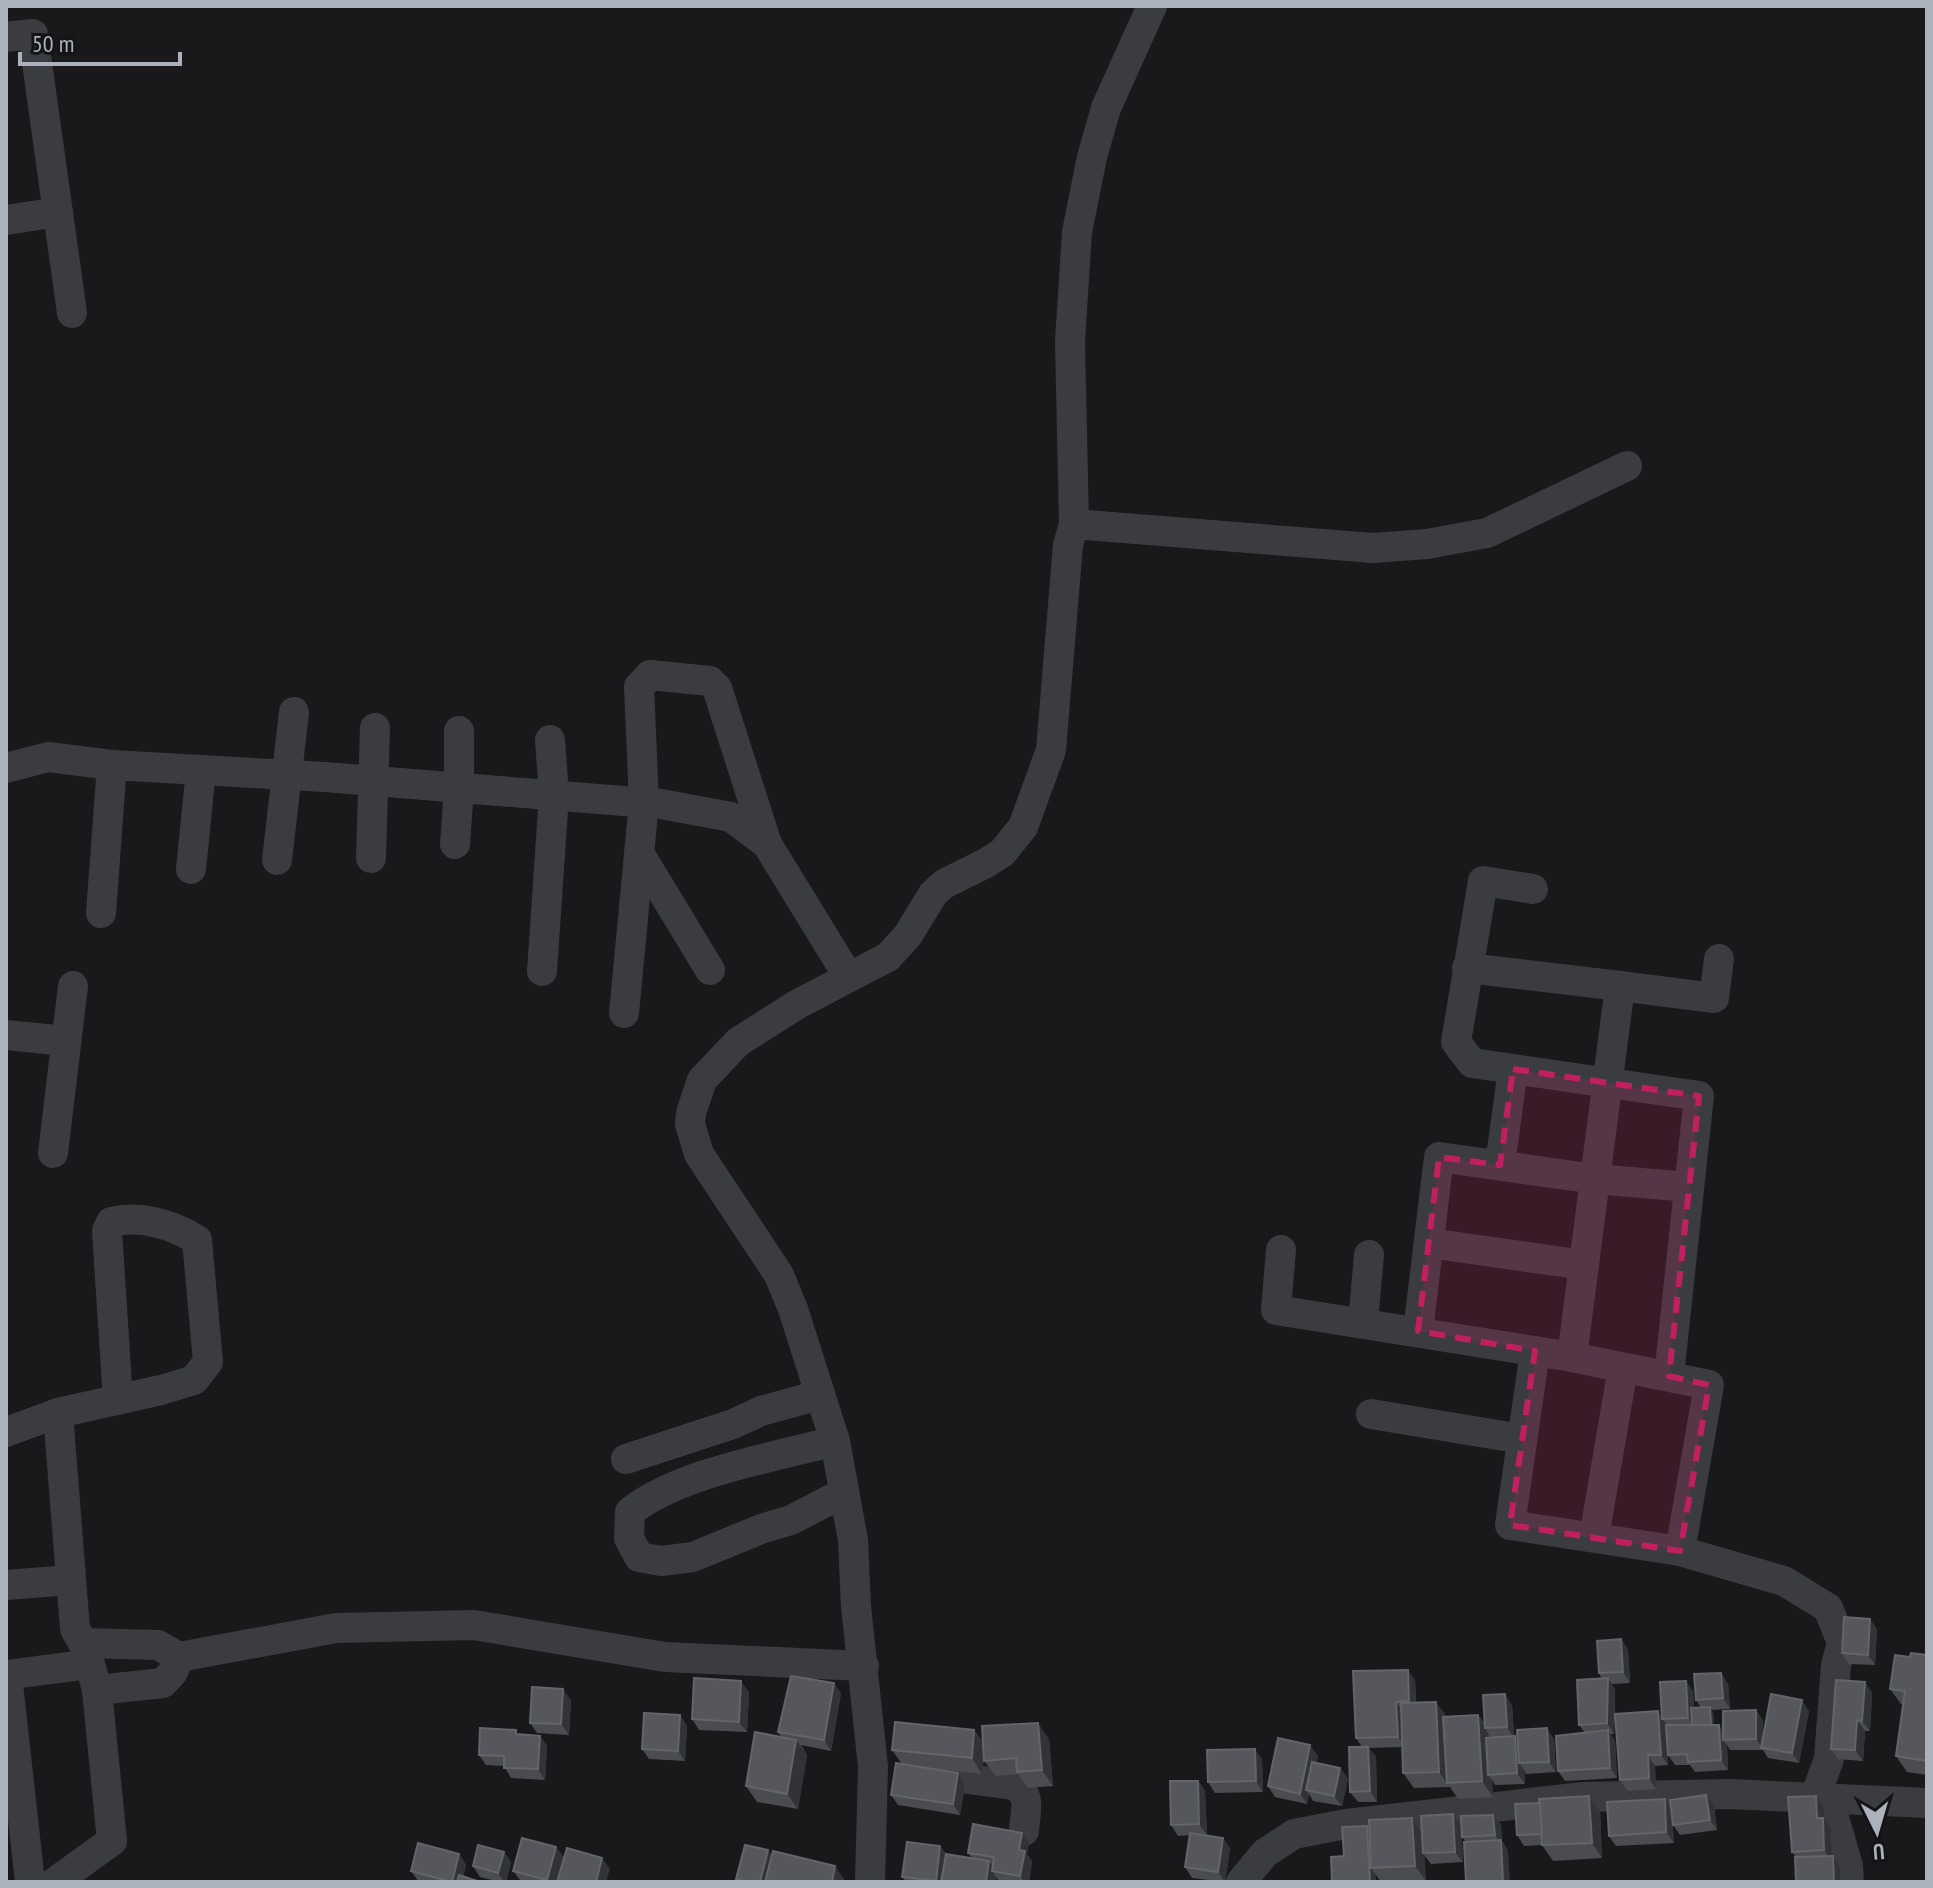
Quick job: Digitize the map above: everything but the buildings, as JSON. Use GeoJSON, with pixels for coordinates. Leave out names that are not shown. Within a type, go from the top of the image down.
{"type":"FeatureCollection","features":[{"type":"Feature","properties":{"kind":"street"},"geometry":{"type":"LineString","coordinates":[[870,1882],[873,1767],[856,1606],[853,1540],[835,1441],[779,1275],[699,1154],[690,1124],[694,1100],[702,1080],[738,1042],[848,976],[888,957],[908,935],[933,894],[944,884],[1002,853],[1023,827],[1051,750],[1068,545],[1074,524],[1070,341],[1077,232],[1092,157],[1106,108],[1152,6]]}},
{"type":"Feature","properties":{"kind":"street"},"geometry":{"type":"LineString","coordinates":[[6,37],[33,34],[72,313]]}},
{"type":"Feature","properties":{"kind":"street"},"geometry":{"type":"LineString","coordinates":[[6,220],[58,212]]}},
{"type":"Feature","properties":{"kind":"street"},"geometry":{"type":"LineString","coordinates":[[1074,524],[1373,548],[1427,544],[1487,533],[1627,466]]}},
{"type":"Feature","properties":{"kind":"street"},"geometry":{"type":"LineString","coordinates":[[624,1013],[644,802],[639,687],[650,675],[710,681],[717,688],[767,844],[848,976]]}},
{"type":"Feature","properties":{"kind":"street"},"geometry":{"type":"LineString","coordinates":[[277,860],[294,712]]}},
{"type":"Feature","properties":{"kind":"street"},"geometry":{"type":"LineString","coordinates":[[371,858],[375,728]]}},
{"type":"Feature","properties":{"kind":"street"},"geometry":{"type":"LineString","coordinates":[[455,844],[459,731]]}},
{"type":"Feature","properties":{"kind":"street"},"geometry":{"type":"LineString","coordinates":[[542,971],[554,795],[550,740]]}},
{"type":"Feature","properties":{"kind":"street"},"geometry":{"type":"LineString","coordinates":[[6,768],[48,757],[112,765],[287,774],[644,802],[731,817],[767,844]]}},
{"type":"Feature","properties":{"kind":"street"},"geometry":{"type":"LineString","coordinates":[[101,913],[112,765]]}},
{"type":"Feature","properties":{"kind":"street"},"geometry":{"type":"LineString","coordinates":[[191,869],[201,770]]}},
{"type":"Feature","properties":{"kind":"street"},"geometry":{"type":"LineString","coordinates":[[639,853],[710,970]]}},
{"type":"Feature","properties":{"kind":"street"},"geometry":{"type":"LineString","coordinates":[[1533,889],[1483,881],[1456,1042],[1472,1063],[1699,1096],[1669,1376]]}},
{"type":"Feature","properties":{"kind":"street"},"geometry":{"type":"LineString","coordinates":[[1467,968],[1714,998],[1719,959]]}},
{"type":"Feature","properties":{"kind":"street"},"geometry":{"type":"LineString","coordinates":[[53,1153],[73,986]]}},
{"type":"Feature","properties":{"kind":"street"},"geometry":{"type":"LineString","coordinates":[[1572,1357],[1620,986]]}},
{"type":"Feature","properties":{"kind":"street"},"geometry":{"type":"LineString","coordinates":[[6,1035],[66,1041]]}},
{"type":"Feature","properties":{"kind":"street"},"geometry":{"type":"LineString","coordinates":[[1500,1165],[1513,1069]]}},
{"type":"Feature","properties":{"kind":"street"},"geometry":{"type":"LineString","coordinates":[[1418,1331],[1439,1157],[1595,1179],[1689,1187]]}},
{"type":"Feature","properties":{"kind":"street"},"geometry":{"type":"LineString","coordinates":[[6,1432],[58,1413],[118,1400],[194,1380],[208,1362],[197,1240],[180,1230],[136,1218],[111,1222],[107,1231],[118,1400]]}},
{"type":"Feature","properties":{"kind":"street"},"geometry":{"type":"LineString","coordinates":[[1429,1243],[1584,1265]]}},
{"type":"Feature","properties":{"kind":"street"},"geometry":{"type":"LineString","coordinates":[[1281,1250],[1276,1310],[1572,1357],[1709,1385],[1680,1551]]}},
{"type":"Feature","properties":{"kind":"street"},"geometry":{"type":"LineString","coordinates":[[1363,1323],[1369,1255]]}},
{"type":"Feature","properties":{"kind":"street"},"geometry":{"type":"LineString","coordinates":[[1535,1351],[1510,1525],[1680,1551],[1784,1581],[1828,1608],[1842,1643],[1836,1665],[1829,1759],[1822,1797],[1848,1866],[1849,1882]]}},
{"type":"Feature","properties":{"kind":"street"},"geometry":{"type":"LineString","coordinates":[[1594,1537],[1623,1368]]}},
{"type":"Feature","properties":{"kind":"street"},"geometry":{"type":"LineString","coordinates":[[626,1459],[733,1424],[761,1411],[819,1395]]}},
{"type":"Feature","properties":{"kind":"street"},"geometry":{"type":"LineString","coordinates":[[55,1882],[112,1841],[90,1666],[75,1629],[58,1413]]}},
{"type":"Feature","properties":{"kind":"street"},"geometry":{"type":"LineString","coordinates":[[1371,1414],[1522,1439]]}},
{"type":"Feature","properties":{"kind":"street"},"geometry":{"type":"LineString","coordinates":[[835,1441],[669,1489],[630,1512],[629,1538],[639,1557],[661,1561],[693,1557],[791,1520],[843,1493]]}},
{"type":"Feature","properties":{"kind":"street"},"geometry":{"type":"LineString","coordinates":[[6,1585],[70,1580]]}},
{"type":"Feature","properties":{"kind":"street"},"geometry":{"type":"LineString","coordinates":[[30,1882],[6,1675],[90,1666],[158,1645],[179,1657],[336,1628],[474,1625],[665,1657],[864,1666]]}},
{"type":"Feature","properties":{"kind":"street"},"geometry":{"type":"LineString","coordinates":[[90,1666],[163,1683],[173,1672],[179,1657]]}},
{"type":"Feature","properties":{"kind":"street"},"geometry":{"type":"LineString","coordinates":[[873,1767],[1013,1785],[1025,1793],[1024,1831]]}},
{"type":"Feature","properties":{"kind":"street"},"geometry":{"type":"LineString","coordinates":[[1241,1882],[1265,1853],[1294,1834],[1346,1824],[1583,1797],[1729,1794],[1927,1803]]}},
{"type":"Feature","properties":{"kind":"highlighted area"},"geometry":{"type":"Polygon","coordinates":[[[1513,1069],[1699,1096],[1669,1376],[1709,1385],[1680,1551],[1510,1525],[1535,1351],[1418,1331],[1439,1157],[1500,1165],[1513,1069]]]}}]}
